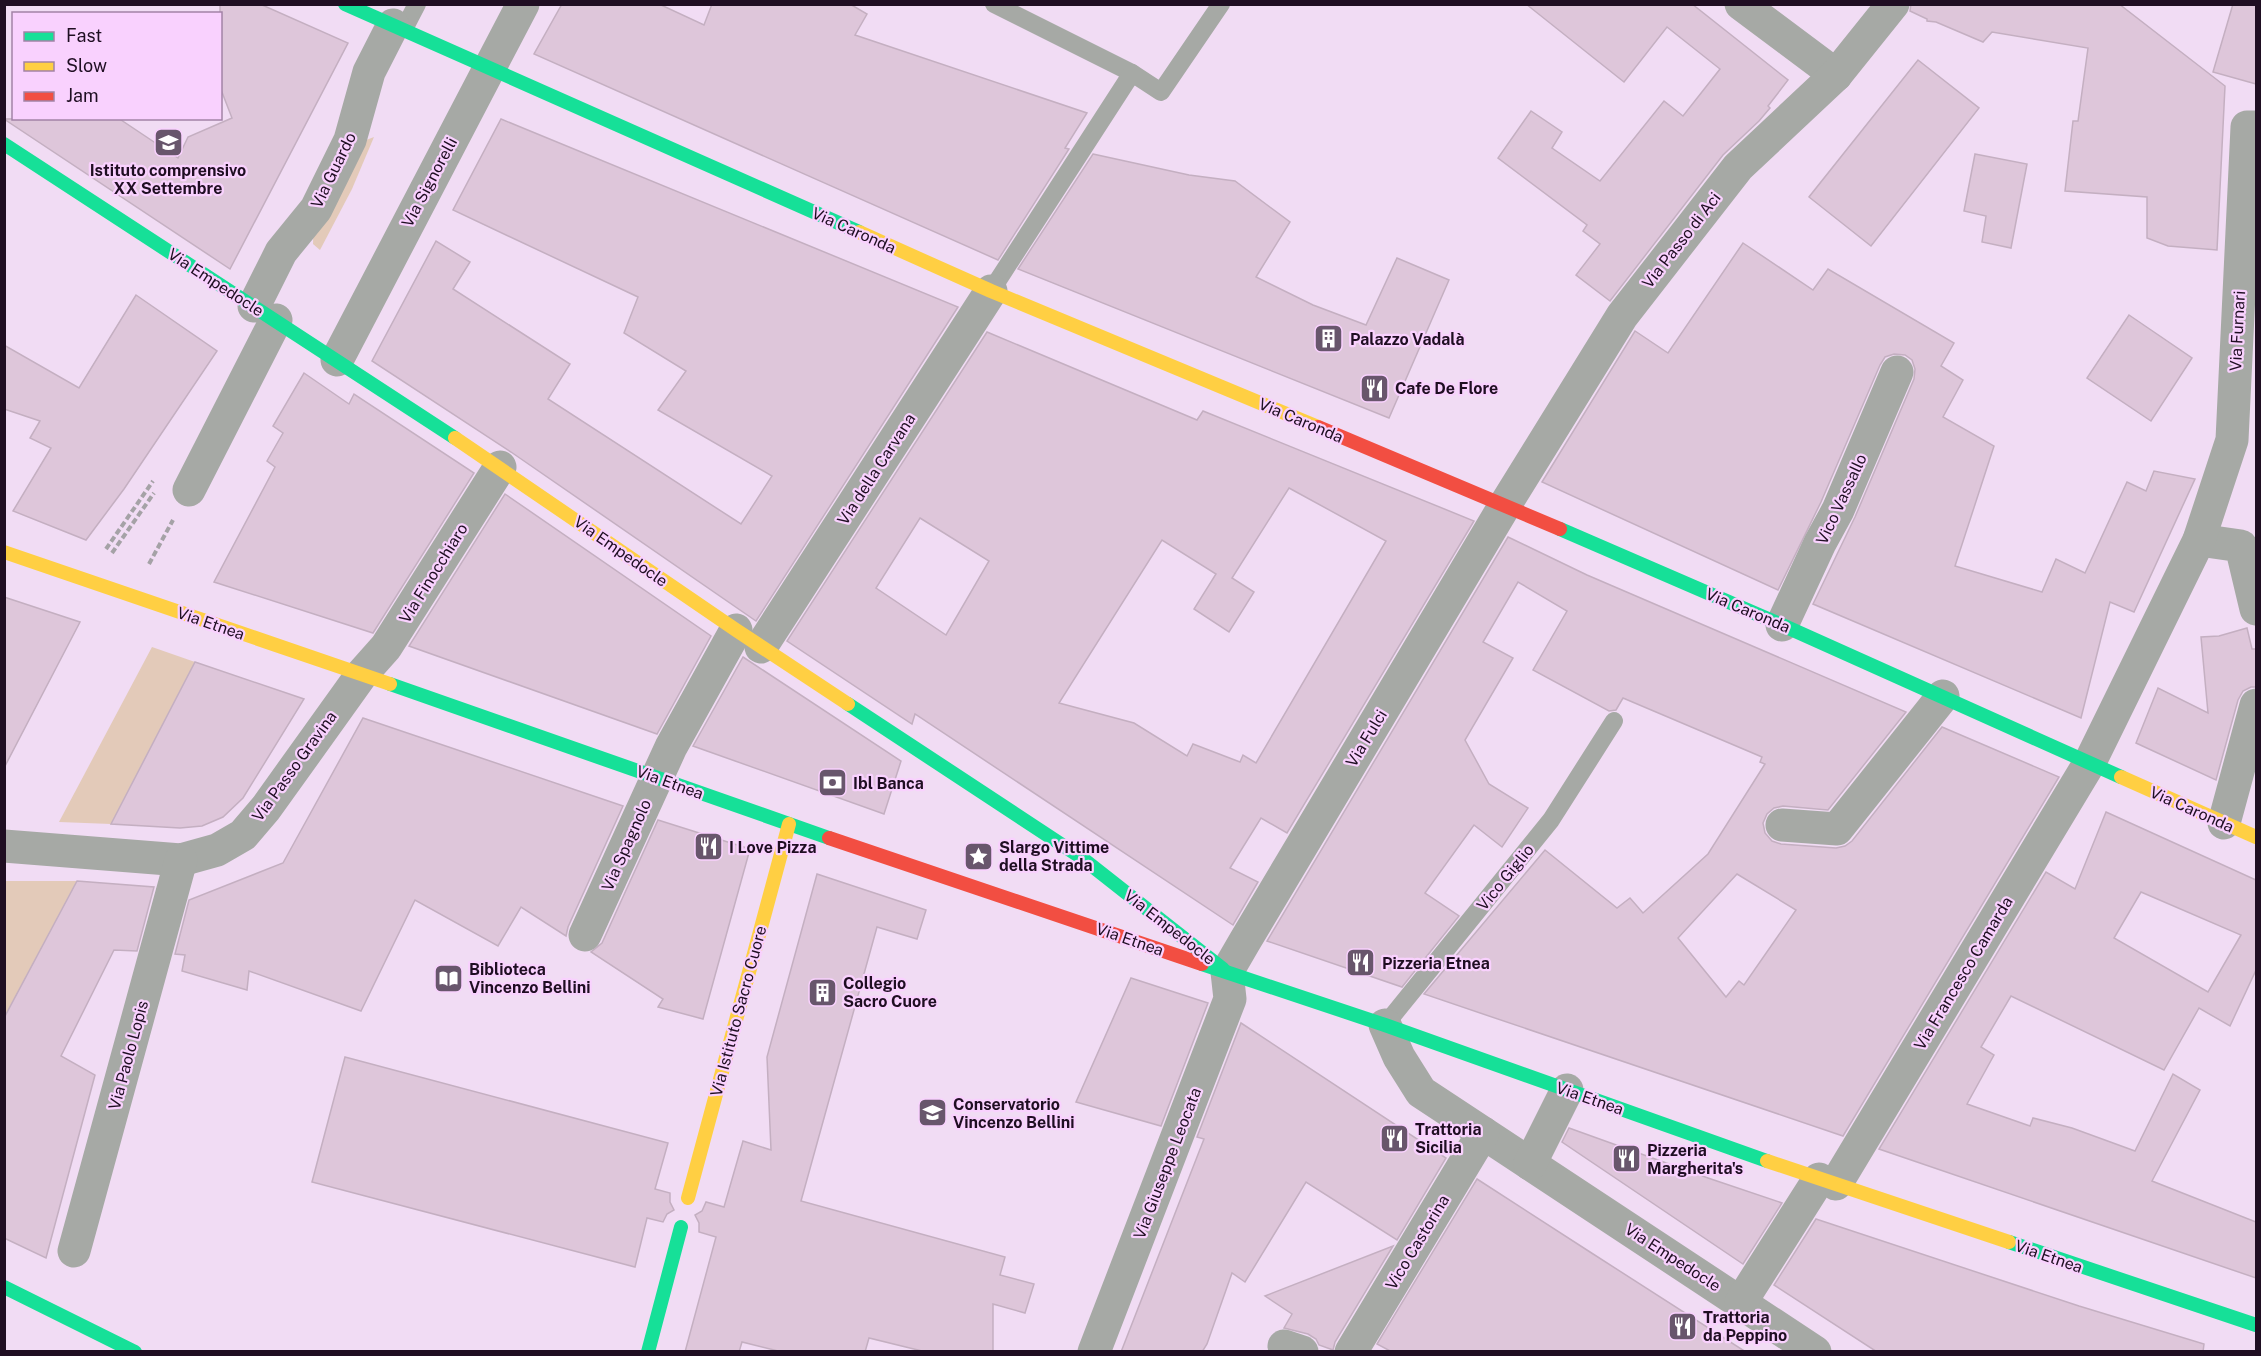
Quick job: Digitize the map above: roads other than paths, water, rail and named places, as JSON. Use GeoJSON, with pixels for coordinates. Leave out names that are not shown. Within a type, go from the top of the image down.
{"type":"FeatureCollection","features":[{"type":"Feature","properties":{"kind":"main road","name":"Via Caronda"},"geometry":{"type":"LineString","coordinates":[[345,4],[405,20],[489,68],[991,291],[1505,505],[1782,625],[2256,837]]}},
{"type":"Feature","properties":{"kind":"main road","name":"Via Empedocle"},"geometry":{"type":"LineString","coordinates":[[4,144],[500,467],[748,638],[1082,858],[1227,972]]}},
{"type":"Feature","properties":{"kind":"main road","name":"Via Etnea"},"geometry":{"type":"LineString","coordinates":[[4,552],[362,674],[789,824],[1385,1025],[1828,1181],[2256,1325]]}},
{"type":"Feature","properties":{"kind":"main road","name":"Via Istituto Sacro Cuore"},"geometry":{"type":"LineString","coordinates":[[688,1198],[789,824]]}},
{"type":"Feature","properties":{"kind":"main road"},"geometry":{"type":"LineString","coordinates":[[648,1352],[681,1227]]}},
{"type":"Feature","properties":{"kind":"main road"},"geometry":{"type":"LineString","coordinates":[[4,1287],[135,1352]]}},
{"type":"Feature","properties":{"kind":"street","name":"Via Signorelli"},"geometry":{"type":"LineString","coordinates":[[337,360],[523,4]]}},
{"type":"Feature","properties":{"kind":"street"},"geometry":{"type":"LineString","coordinates":[[1741,4],[1836,75]]}},
{"type":"Feature","properties":{"kind":"street","name":"Via Passo di Aci"},"geometry":{"type":"LineString","coordinates":[[1505,505],[1622,316],[1738,167],[1836,75],[1893,4]]}},
{"type":"Feature","properties":{"kind":"street","name":"Via Guardo"},"geometry":{"type":"LineString","coordinates":[[177,483],[265,313],[280,252],[316,209],[350,140],[369,72],[405,20]]}},
{"type":"Feature","properties":{"kind":"street","name":"Via Furnari"},"geometry":{"type":"LineString","coordinates":[[2090,762],[2199,540],[2232,440],[2247,127],[2256,128]]}},
{"type":"Feature","properties":{"kind":"street","name":"Via della Carvana"},"geometry":{"type":"LineString","coordinates":[[748,638],[991,291]]}},
{"type":"Feature","properties":{"kind":"street","name":"Vico Vassallo"},"geometry":{"type":"LineString","coordinates":[[1782,625],[1838,510],[1897,372]]}},
{"type":"Feature","properties":{"kind":"street","name":"Via Finocchiaro"},"geometry":{"type":"LineString","coordinates":[[362,674],[386,646],[500,467]]}},
{"type":"Feature","properties":{"kind":"street","name":"Via Fulci"},"geometry":{"type":"LineString","coordinates":[[1227,972],[1505,505]]}},
{"type":"Feature","properties":{"kind":"street"},"geometry":{"type":"LineString","coordinates":[[2199,540],[2241,546],[2256,609]]}},
{"type":"Feature","properties":{"kind":"street","name":"Via Spagnolo"},"geometry":{"type":"LineString","coordinates":[[585,935],[656,777],[748,638]]}},
{"type":"Feature","properties":{"kind":"street","name":"Via Passo Gravina"},"geometry":{"type":"LineString","coordinates":[[4,846],[181,860],[217,849],[243,835],[266,808],[362,674]]}},
{"type":"Feature","properties":{"kind":"street"},"geometry":{"type":"LineString","coordinates":[[1782,825],[1838,829],[1942,696]]}},
{"type":"Feature","properties":{"kind":"street"},"geometry":{"type":"LineString","coordinates":[[2224,823],[2256,705]]}},
{"type":"Feature","properties":{"kind":"street","name":"Via Francesco Camarda"},"geometry":{"type":"LineString","coordinates":[[1741,1302],[1828,1181],[2090,762]]}},
{"type":"Feature","properties":{"kind":"street","name":"Via Paolo Lopis"},"geometry":{"type":"LineString","coordinates":[[74,1251],[181,860]]}},
{"type":"Feature","properties":{"kind":"street","name":"Via Giuseppe Leocata"},"geometry":{"type":"LineString","coordinates":[[1094,1352],[1230,999],[1227,972]]}},
{"type":"Feature","properties":{"kind":"street","name":"Via Empedocle"},"geometry":{"type":"LineString","coordinates":[[1385,1025],[1398,1057],[1421,1092],[1815,1352]]}},
{"type":"Feature","properties":{"kind":"street"},"geometry":{"type":"LineString","coordinates":[[1530,1164],[1567,1090]]}},
{"type":"Feature","properties":{"kind":"street","name":"Vico Castorina"},"geometry":{"type":"LineString","coordinates":[[1352,1352],[1483,1133]]}},
{"type":"Feature","properties":{"kind":"lane"},"geometry":{"type":"LineString","coordinates":[[994,4],[1132,73],[1161,92],[1221,4]]}},
{"type":"Feature","properties":{"kind":"lane"},"geometry":{"type":"LineString","coordinates":[[991,291],[1132,73]]}},
{"type":"Feature","properties":{"kind":"lane","name":"Vico Giglio"},"geometry":{"type":"LineString","coordinates":[[1385,1025],[1551,820],[1614,721]]}},
{"type":"Feature","properties":{"kind":"place","name":"Istituto comprensivo XX Settembre"},"geometry":{"type":"Point","coordinates":[168,142]}},
{"type":"Feature","properties":{"kind":"place","name":"Palazzo Vadalà"},"geometry":{"type":"Point","coordinates":[1329,339]}},
{"type":"Feature","properties":{"kind":"place","name":"Cafe De Flore"},"geometry":{"type":"Point","coordinates":[1374,388]}},
{"type":"Feature","properties":{"kind":"place","name":"Ibl Banca"},"geometry":{"type":"Point","coordinates":[832,783]}},
{"type":"Feature","properties":{"kind":"place","name":"I Love Pizza"},"geometry":{"type":"Point","coordinates":[708,847]}},
{"type":"Feature","properties":{"kind":"place","name":"Slargo Vittime della Strada"},"geometry":{"type":"Point","coordinates":[978,856]}},
{"type":"Feature","properties":{"kind":"place","name":"Pizzeria Etnea"},"geometry":{"type":"Point","coordinates":[1361,963]}},
{"type":"Feature","properties":{"kind":"place","name":"Biblioteca Vincenzo Bellini"},"geometry":{"type":"Point","coordinates":[448,978]}},
{"type":"Feature","properties":{"kind":"place","name":"Collegio Sacro Cuore"},"geometry":{"type":"Point","coordinates":[822,992]}},
{"type":"Feature","properties":{"kind":"place","name":"Conservatorio Vincenzo Bellini"},"geometry":{"type":"Point","coordinates":[932,1113]}},
{"type":"Feature","properties":{"kind":"place","name":"Trattoria Sicilia"},"geometry":{"type":"Point","coordinates":[1394,1138]}},
{"type":"Feature","properties":{"kind":"place","name":"Pizzeria Margherita's"},"geometry":{"type":"Point","coordinates":[1626,1159]}},
{"type":"Feature","properties":{"kind":"place","name":"Trattoria da Peppino"},"geometry":{"type":"Point","coordinates":[1682,1326]}}]}
